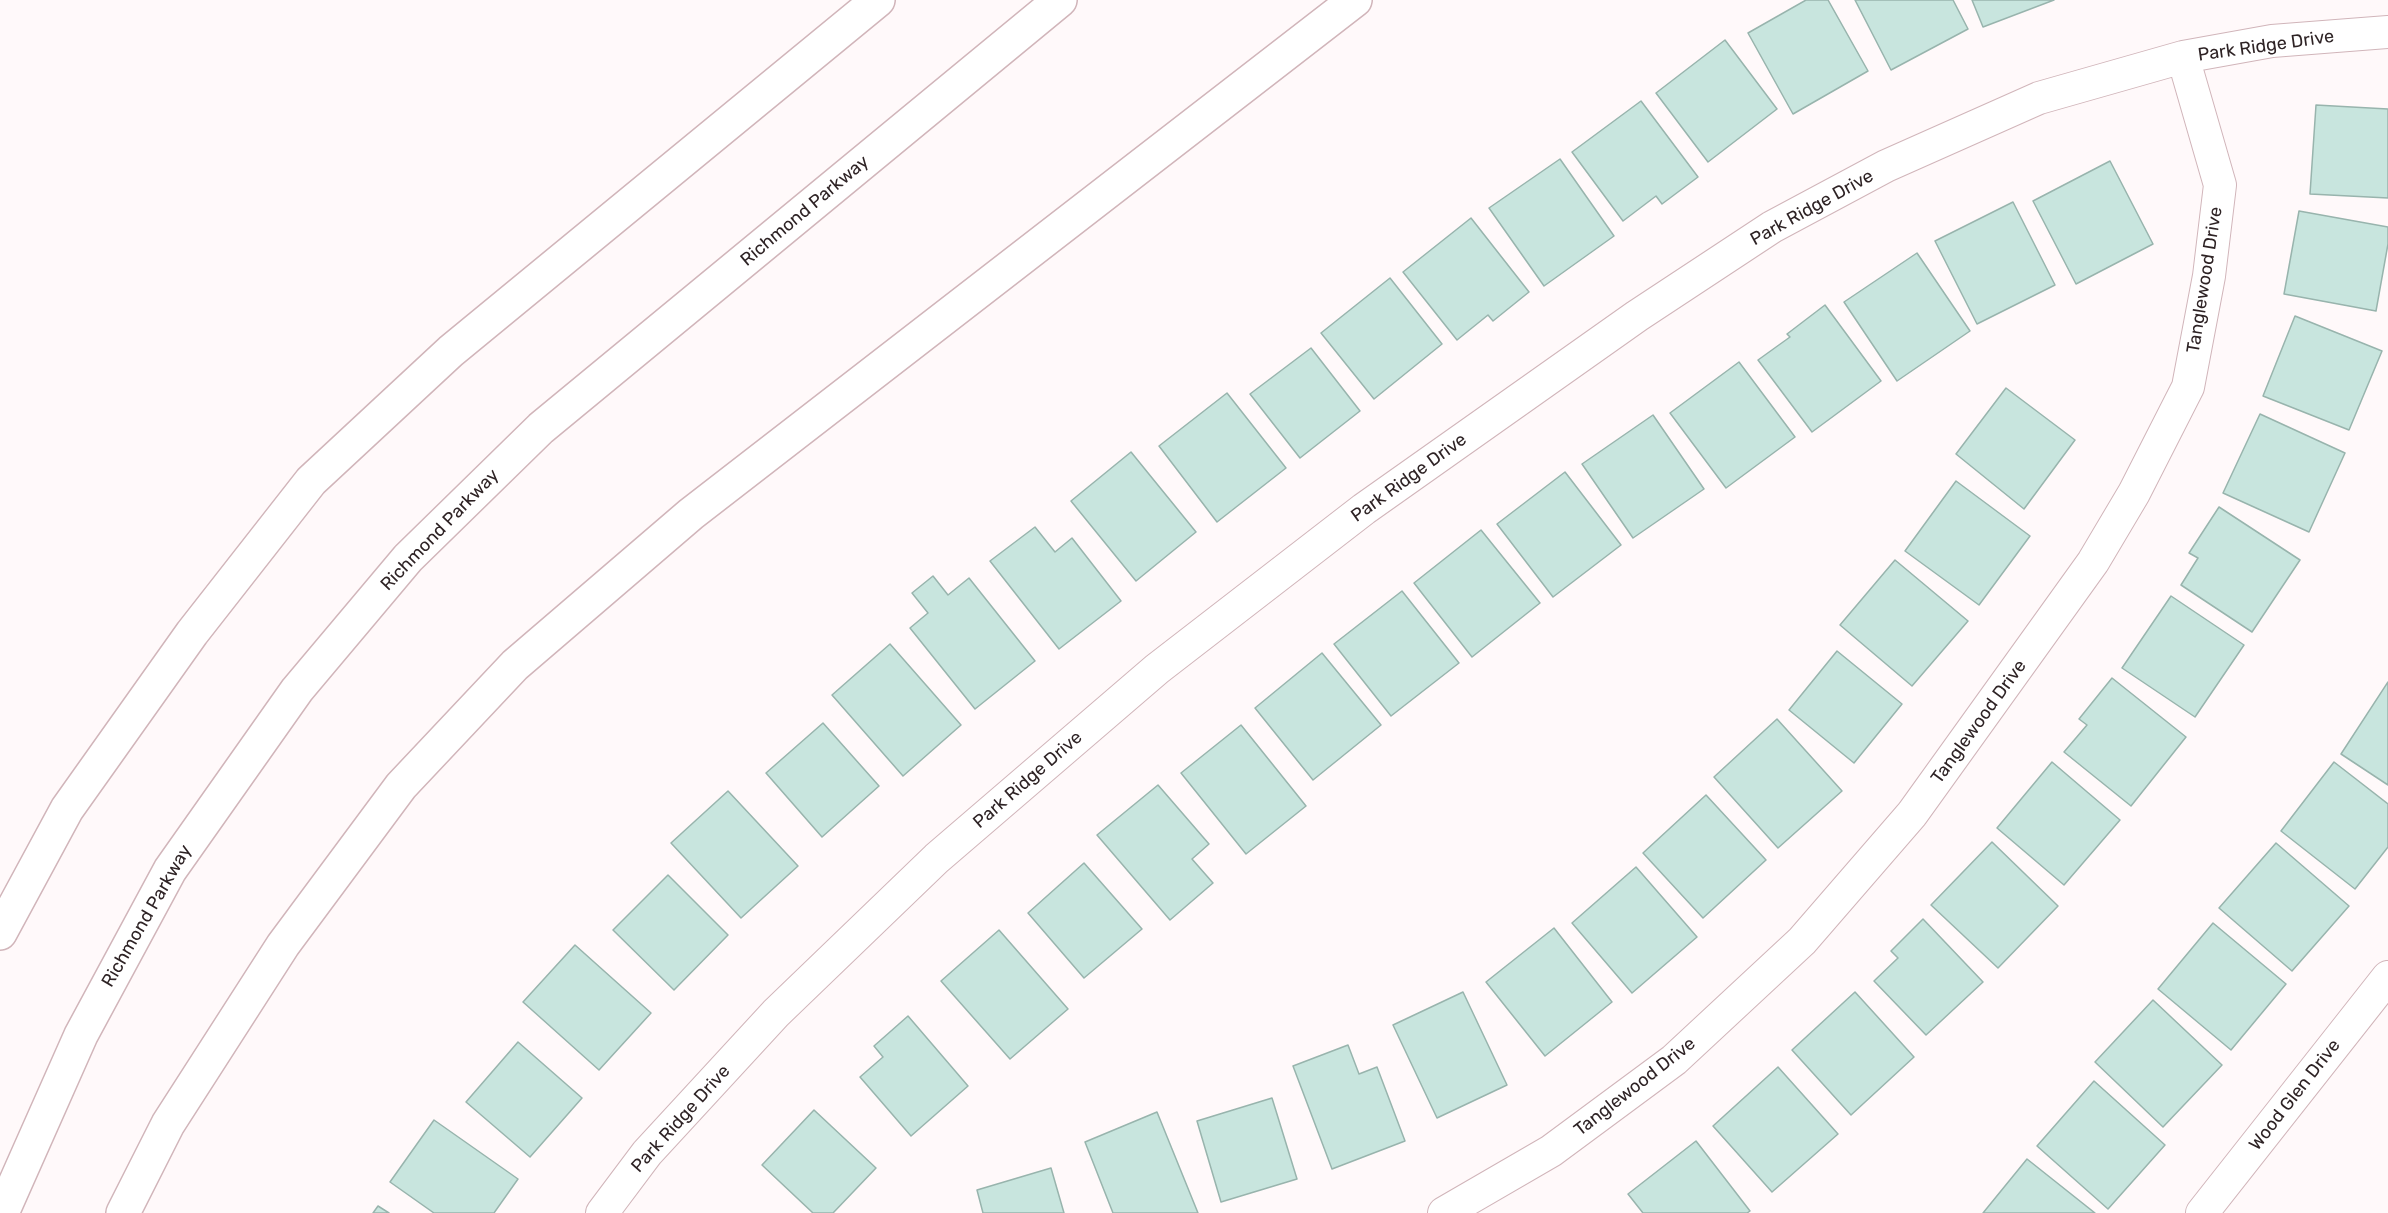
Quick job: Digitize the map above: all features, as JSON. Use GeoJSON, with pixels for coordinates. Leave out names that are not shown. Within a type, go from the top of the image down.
{"type":"FeatureCollection","features":[{"type":"Feature","properties":{"kind":"highway"},"geometry":{"type":"LineString","coordinates":[[0,933],[67,809],[192,633],[311,481],[452,351],[878,0]]}},
{"type":"Feature","properties":{"kind":"highway","name":"Richmond Parkway"},"geometry":{"type":"LineString","coordinates":[[2,1213],[81,1035],[170,870],[297,690],[408,558],[541,428],[1060,0]]}},
{"type":"Feature","properties":{"kind":"highway"},"geometry":{"type":"LineString","coordinates":[[123,1213],[168,1124],[283,945],[401,786],[515,665],[691,514],[1355,0]]}},
{"type":"Feature","properties":{"kind":"street","name":"Park Ridge Drive"},"geometry":{"type":"LineString","coordinates":[[602,1213],[647,1153],[776,1013],[937,858],[1157,669],[1364,509],[1637,316],[1773,227],[1886,166],[2039,98],[2183,57],[2272,41],[2388,32]]}},
{"type":"Feature","properties":{"kind":"street","name":"Tanglewood Drive"},"geometry":{"type":"LineString","coordinates":[[1444,1213],[1551,1151],[1674,1060],[1802,941],[1912,814],[2093,562],[2134,493],[2188,387],[2209,276],[2220,185],[2183,57]]}},
{"type":"Feature","properties":{"kind":"street","name":"Wood Glen Drive"},"geometry":{"type":"LineString","coordinates":[[2202,1213],[2388,977]]}},
{"type":"Feature","properties":{"kind":"building"},"geometry":{"type":"Polygon","coordinates":[[[1806,0],[1828,0],[1868,71],[1793,114],[1748,33],[1806,0]]]}},
{"type":"Feature","properties":{"kind":"building"},"geometry":{"type":"Polygon","coordinates":[[[1855,0],[1953,0],[1968,29],[1891,70],[1855,0]]]}},
{"type":"Feature","properties":{"kind":"building"},"geometry":{"type":"Polygon","coordinates":[[[1972,0],[2054,0],[1983,27],[1972,0]]]}},
{"type":"Feature","properties":{"kind":"building"},"geometry":{"type":"Polygon","coordinates":[[[1725,40],[1777,109],[1708,162],[1656,93],[1725,40]]]}},
{"type":"Feature","properties":{"kind":"building"},"geometry":{"type":"Polygon","coordinates":[[[1641,101],[1698,177],[1662,204],[1656,196],[1623,221],[1572,152],[1641,101]]]}},
{"type":"Feature","properties":{"kind":"building"},"geometry":{"type":"Polygon","coordinates":[[[2316,105],[2388,109],[2388,198],[2310,194],[2316,105]]]}},
{"type":"Feature","properties":{"kind":"building"},"geometry":{"type":"Polygon","coordinates":[[[1560,159],[1614,236],[1544,286],[1489,208],[1560,159]]]}},
{"type":"Feature","properties":{"kind":"building"},"geometry":{"type":"Polygon","coordinates":[[[2110,161],[2153,244],[2076,284],[2033,201],[2110,161]]]}},
{"type":"Feature","properties":{"kind":"building"},"geometry":{"type":"Polygon","coordinates":[[[2013,202],[2055,285],[1977,324],[1935,241],[2013,202]]]}},
{"type":"Feature","properties":{"kind":"building"},"geometry":{"type":"Polygon","coordinates":[[[2299,211],[2388,227],[2388,244],[2376,311],[2284,294],[2299,211]]]}},
{"type":"Feature","properties":{"kind":"building"},"geometry":{"type":"Polygon","coordinates":[[[1471,218],[1529,292],[1493,321],[1488,315],[1457,340],[1403,272],[1471,218]]]}},
{"type":"Feature","properties":{"kind":"building"},"geometry":{"type":"Polygon","coordinates":[[[1917,253],[1970,331],[1897,381],[1844,302],[1917,253]]]}},
{"type":"Feature","properties":{"kind":"building"},"geometry":{"type":"Polygon","coordinates":[[[1390,278],[1442,344],[1374,399],[1321,333],[1390,278]]]}},
{"type":"Feature","properties":{"kind":"building"},"geometry":{"type":"Polygon","coordinates":[[[1825,305],[1881,381],[1812,432],[1758,360],[1790,337],[1787,334],[1825,305]]]}},
{"type":"Feature","properties":{"kind":"building"},"geometry":{"type":"Polygon","coordinates":[[[2295,316],[2382,351],[2349,430],[2263,396],[2295,316]]]}},
{"type":"Feature","properties":{"kind":"building"},"geometry":{"type":"Polygon","coordinates":[[[1311,348],[1360,411],[1300,458],[1250,394],[1311,348]]]}},
{"type":"Feature","properties":{"kind":"building"},"geometry":{"type":"Polygon","coordinates":[[[1739,362],[1795,437],[1726,488],[1670,413],[1739,362]]]}},
{"type":"Feature","properties":{"kind":"building"},"geometry":{"type":"Polygon","coordinates":[[[2006,388],[2075,440],[2024,509],[1956,454],[2006,388]]]}},
{"type":"Feature","properties":{"kind":"building"},"geometry":{"type":"Polygon","coordinates":[[[1227,393],[1286,468],[1217,522],[1159,446],[1227,393]]]}},
{"type":"Feature","properties":{"kind":"building"},"geometry":{"type":"Polygon","coordinates":[[[2260,414],[2345,453],[2309,532],[2223,493],[2260,414]]]}},
{"type":"Feature","properties":{"kind":"building"},"geometry":{"type":"Polygon","coordinates":[[[1653,415],[1704,489],[1633,538],[1582,464],[1653,415]]]}},
{"type":"Feature","properties":{"kind":"building"},"geometry":{"type":"Polygon","coordinates":[[[1131,452],[1196,532],[1136,581],[1071,501],[1131,452]]]}},
{"type":"Feature","properties":{"kind":"building"},"geometry":{"type":"Polygon","coordinates":[[[1565,472],[1621,545],[1553,597],[1497,524],[1565,472]]]}},
{"type":"Feature","properties":{"kind":"building"},"geometry":{"type":"Polygon","coordinates":[[[1956,481],[2030,536],[1979,605],[1905,551],[1956,481]]]}},
{"type":"Feature","properties":{"kind":"building"},"geometry":{"type":"Polygon","coordinates":[[[2219,507],[2300,560],[2252,632],[2181,585],[2198,558],[2189,553],[2219,507]]]}},
{"type":"Feature","properties":{"kind":"building"},"geometry":{"type":"Polygon","coordinates":[[[1035,527],[1055,552],[1072,538],[1121,601],[1059,649],[990,561],[1035,527]]]}},
{"type":"Feature","properties":{"kind":"building"},"geometry":{"type":"Polygon","coordinates":[[[1481,530],[1540,603],[1472,657],[1414,583],[1481,530]]]}},
{"type":"Feature","properties":{"kind":"building"},"geometry":{"type":"Polygon","coordinates":[[[1895,560],[1968,621],[1912,686],[1840,625],[1895,560]]]}},
{"type":"Feature","properties":{"kind":"building"},"geometry":{"type":"Polygon","coordinates":[[[933,576],[948,595],[969,578],[1035,661],[975,709],[910,628],[928,613],[912,593],[933,576]]]}},
{"type":"Feature","properties":{"kind":"building"},"geometry":{"type":"Polygon","coordinates":[[[1402,591],[1459,663],[1391,716],[1334,644],[1402,591]]]}},
{"type":"Feature","properties":{"kind":"building"},"geometry":{"type":"Polygon","coordinates":[[[2171,596],[2244,645],[2195,717],[2122,668],[2171,596]]]}},
{"type":"Feature","properties":{"kind":"building"},"geometry":{"type":"Polygon","coordinates":[[[890,644],[961,725],[903,776],[832,695],[890,644]]]}},
{"type":"Feature","properties":{"kind":"building"},"geometry":{"type":"Polygon","coordinates":[[[1837,651],[1902,704],[1854,763],[1789,710],[1837,651]]]}},
{"type":"Feature","properties":{"kind":"building"},"geometry":{"type":"Polygon","coordinates":[[[1322,653],[1381,725],[1313,780],[1255,708],[1322,653]]]}},
{"type":"Feature","properties":{"kind":"building"},"geometry":{"type":"Polygon","coordinates":[[[2112,678],[2186,737],[2131,806],[2064,752],[2087,725],[2079,719],[2112,678]]]}},
{"type":"Feature","properties":{"kind":"building"},"geometry":{"type":"Polygon","coordinates":[[[2388,682],[2388,785],[2341,754],[2388,682]]]}},
{"type":"Feature","properties":{"kind":"building"},"geometry":{"type":"Polygon","coordinates":[[[1777,719],[1842,791],[1778,848],[1714,777],[1777,719]]]}},
{"type":"Feature","properties":{"kind":"building"},"geometry":{"type":"Polygon","coordinates":[[[823,723],[879,786],[822,837],[766,773],[823,723]]]}},
{"type":"Feature","properties":{"kind":"building"},"geometry":{"type":"Polygon","coordinates":[[[1241,725],[1306,806],[1246,854],[1181,773],[1241,725]]]}},
{"type":"Feature","properties":{"kind":"building"},"geometry":{"type":"Polygon","coordinates":[[[2052,762],[2120,820],[2064,885],[1997,828],[2052,762]]]}},
{"type":"Feature","properties":{"kind":"building"},"geometry":{"type":"Polygon","coordinates":[[[2334,762],[2388,804],[2388,847],[2355,889],[2281,831],[2334,762]]]}},
{"type":"Feature","properties":{"kind":"building"},"geometry":{"type":"Polygon","coordinates":[[[1158,785],[1209,844],[1192,859],[1213,883],[1170,920],[1097,835],[1158,785]]]}},
{"type":"Feature","properties":{"kind":"building"},"geometry":{"type":"Polygon","coordinates":[[[728,791],[798,866],[741,918],[671,843],[728,791]]]}},
{"type":"Feature","properties":{"kind":"building"},"geometry":{"type":"Polygon","coordinates":[[[1706,795],[1766,860],[1703,918],[1643,853],[1706,795]]]}},
{"type":"Feature","properties":{"kind":"building"},"geometry":{"type":"Polygon","coordinates":[[[1992,842],[2058,906],[1998,968],[1931,905],[1992,842]]]}},
{"type":"Feature","properties":{"kind":"building"},"geometry":{"type":"Polygon","coordinates":[[[2276,843],[2349,906],[2292,971],[2219,908],[2276,843]]]}},
{"type":"Feature","properties":{"kind":"building"},"geometry":{"type":"Polygon","coordinates":[[[1084,863],[1142,929],[1084,978],[1028,913],[1084,863]]]}},
{"type":"Feature","properties":{"kind":"building"},"geometry":{"type":"Polygon","coordinates":[[[1636,867],[1697,937],[1632,993],[1572,923],[1636,867]]]}},
{"type":"Feature","properties":{"kind":"building"},"geometry":{"type":"Polygon","coordinates":[[[668,875],[728,935],[674,990],[613,930],[668,875]]]}},
{"type":"Feature","properties":{"kind":"building"},"geometry":{"type":"Polygon","coordinates":[[[1923,919],[1983,982],[1926,1035],[1874,981],[1898,958],[1891,951],[1923,919]]]}},
{"type":"Feature","properties":{"kind":"building"},"geometry":{"type":"Polygon","coordinates":[[[2213,923],[2286,984],[2231,1050],[2158,989],[2213,923]]]}},
{"type":"Feature","properties":{"kind":"building"},"geometry":{"type":"Polygon","coordinates":[[[1554,928],[1612,1002],[1545,1056],[1486,982],[1554,928]]]}},
{"type":"Feature","properties":{"kind":"building"},"geometry":{"type":"Polygon","coordinates":[[[999,930],[1068,1009],[1010,1059],[941,981],[999,930]]]}},
{"type":"Feature","properties":{"kind":"building"},"geometry":{"type":"Polygon","coordinates":[[[575,945],[651,1013],[599,1070],[523,1002],[575,945]]]}},
{"type":"Feature","properties":{"kind":"building"},"geometry":{"type":"Polygon","coordinates":[[[1463,992],[1507,1085],[1437,1118],[1393,1025],[1463,992]]]}},
{"type":"Feature","properties":{"kind":"building"},"geometry":{"type":"Polygon","coordinates":[[[1855,992],[1914,1057],[1851,1115],[1792,1050],[1855,992]]]}},
{"type":"Feature","properties":{"kind":"building"},"geometry":{"type":"Polygon","coordinates":[[[2153,1000],[2222,1065],[2163,1127],[2095,1062],[2153,1000]]]}},
{"type":"Feature","properties":{"kind":"building"},"geometry":{"type":"Polygon","coordinates":[[[908,1016],[968,1086],[911,1136],[860,1077],[883,1057],[874,1046],[908,1016]]]}},
{"type":"Feature","properties":{"kind":"building"},"geometry":{"type":"Polygon","coordinates":[[[518,1042],[582,1098],[530,1157],[466,1102],[518,1042]]]}},
{"type":"Feature","properties":{"kind":"building"},"geometry":{"type":"Polygon","coordinates":[[[1348,1045],[1359,1074],[1377,1067],[1405,1141],[1332,1169],[1293,1066],[1348,1045]]]}},
{"type":"Feature","properties":{"kind":"building"},"geometry":{"type":"Polygon","coordinates":[[[1778,1067],[1838,1134],[1772,1192],[1713,1126],[1778,1067]]]}},
{"type":"Feature","properties":{"kind":"building"},"geometry":{"type":"Polygon","coordinates":[[[2094,1081],[2165,1145],[2108,1209],[2037,1146],[2094,1081]]]}},
{"type":"Feature","properties":{"kind":"building"},"geometry":{"type":"Polygon","coordinates":[[[1272,1098],[1297,1179],[1221,1202],[1197,1121],[1272,1098]]]}},
{"type":"Feature","properties":{"kind":"building"},"geometry":{"type":"Polygon","coordinates":[[[814,1110],[876,1168],[833,1213],[813,1213],[762,1165],[814,1110]]]}},
{"type":"Feature","properties":{"kind":"building"},"geometry":{"type":"Polygon","coordinates":[[[1157,1112],[1198,1213],[1113,1213],[1085,1142],[1157,1112]]]}},
{"type":"Feature","properties":{"kind":"building"},"geometry":{"type":"Polygon","coordinates":[[[434,1120],[518,1179],[494,1213],[434,1213],[390,1182],[434,1120]]]}},
{"type":"Feature","properties":{"kind":"building"},"geometry":{"type":"Polygon","coordinates":[[[1696,1141],[1750,1211],[1747,1213],[1643,1213],[1628,1194],[1696,1141]]]}},
{"type":"Feature","properties":{"kind":"building"},"geometry":{"type":"Polygon","coordinates":[[[2027,1159],[2095,1213],[1983,1213],[2027,1159]]]}},
{"type":"Feature","properties":{"kind":"building"},"geometry":{"type":"Polygon","coordinates":[[[1051,1168],[1064,1213],[983,1213],[977,1190],[1051,1168]]]}},
{"type":"Feature","properties":{"kind":"building"},"geometry":{"type":"Polygon","coordinates":[[[378,1206],[389,1213],[373,1213],[378,1206]]]}}]}
